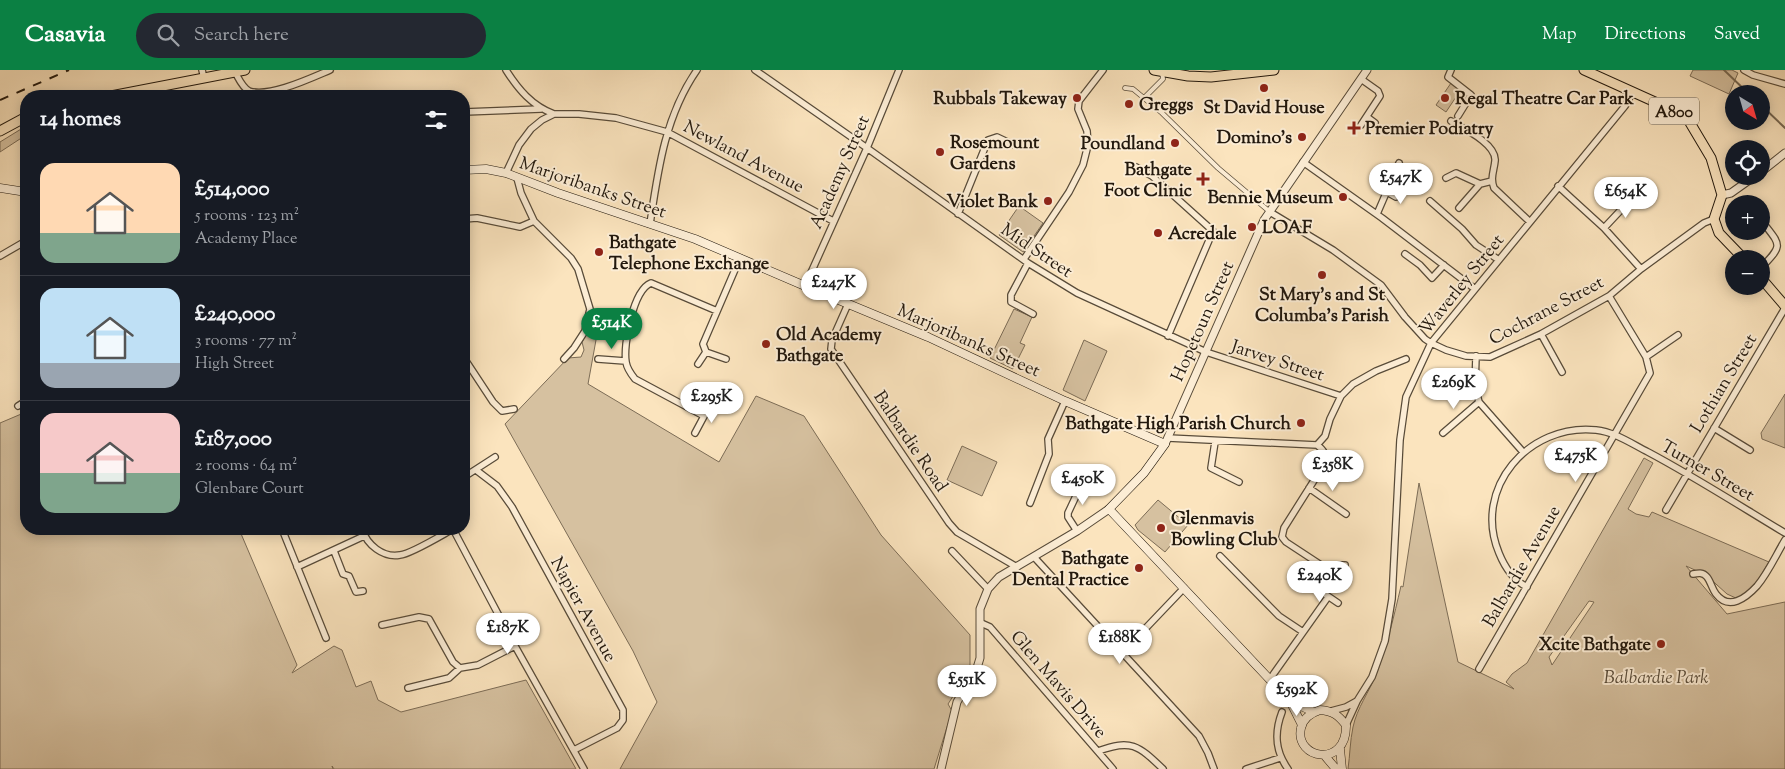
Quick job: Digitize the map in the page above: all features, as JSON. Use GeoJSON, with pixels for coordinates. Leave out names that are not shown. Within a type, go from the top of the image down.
{"type":"FeatureCollection","features":[{"type":"Feature","properties":{"kind":"main road"},"geometry":{"type":"LineString","coordinates":[[1159,71],[1188,76],[1211,77],[1274,70]]}},
{"type":"Feature","properties":{"kind":"main road","name":"A800"},"geometry":{"type":"LineString","coordinates":[[1584,70],[1675,111],[1689,121],[1711,158],[1722,195]]}},
{"type":"Feature","properties":{"kind":"main road"},"geometry":{"type":"LineString","coordinates":[[136,90],[203,74],[240,71]]}},
{"type":"Feature","properties":{"kind":"main road"},"geometry":{"type":"LineString","coordinates":[[0,131],[20,120]]}},
{"type":"Feature","properties":{"kind":"main road","name":"Marjoribanks Street"},"geometry":{"type":"LineString","coordinates":[[470,170],[486,169],[506,173],[695,239],[928,337],[1065,401],[1166,441]]}},
{"type":"Feature","properties":{"kind":"main road"},"geometry":{"type":"LineString","coordinates":[[0,188],[20,191]]}},
{"type":"Feature","properties":{"kind":"main road"},"geometry":{"type":"LineString","coordinates":[[1722,195],[1714,219],[1719,233],[1735,250]]}},
{"type":"Feature","properties":{"kind":"main road"},"geometry":{"type":"LineString","coordinates":[[1770,289],[1785,307]]}},
{"type":"Feature","properties":{"kind":"main road"},"geometry":{"type":"LineString","coordinates":[[1166,441],[1160,454],[1109,509],[1290,701],[1302,725]]}},
{"type":"Feature","properties":{"kind":"main road"},"geometry":{"type":"LineString","coordinates":[[1290,701],[1314,712]]}},
{"type":"Feature","properties":{"kind":"main road"},"geometry":{"type":"LineString","coordinates":[[1320,710],[1331,711],[1337,714],[1346,725],[1346,737],[1340,749],[1333,754],[1325,756],[1312,753],[1306,748],[1301,739],[1302,725],[1306,718],[1314,712],[1320,710]]}},
{"type":"Feature","properties":{"kind":"main road"},"geometry":{"type":"LineString","coordinates":[[1340,749],[1342,769]]}},
{"type":"Feature","properties":{"kind":"main road"},"geometry":{"type":"LineString","coordinates":[[1325,756],[1336,769]]}},
{"type":"Feature","properties":{"kind":"street"},"geometry":{"type":"LineString","coordinates":[[269,90],[290,86],[330,70]]}},
{"type":"Feature","properties":{"kind":"street"},"geometry":{"type":"LineString","coordinates":[[506,70],[519,89],[541,109],[554,114]]}},
{"type":"Feature","properties":{"kind":"street"},"geometry":{"type":"LineString","coordinates":[[650,224],[667,132],[675,111],[697,70]]}},
{"type":"Feature","properties":{"kind":"street","name":"Mid Street"},"geometry":{"type":"LineString","coordinates":[[755,70],[958,214],[1077,294],[1206,352]]}},
{"type":"Feature","properties":{"kind":"street","name":"Academy Street"},"geometry":{"type":"LineString","coordinates":[[804,286],[867,148],[899,70]]}},
{"type":"Feature","properties":{"kind":"street"},"geometry":{"type":"LineString","coordinates":[[1033,314],[1011,302],[1011,295],[1026,261],[1069,192],[1083,165],[1088,145],[1088,131],[1078,109],[1079,101],[1103,70]]}},
{"type":"Feature","properties":{"kind":"street","name":"Hopetoun Street"},"geometry":{"type":"LineString","coordinates":[[1166,441],[1261,226],[1367,70]]}},
{"type":"Feature","properties":{"kind":"street"},"geometry":{"type":"LineString","coordinates":[[1451,70],[1448,77],[1471,95],[1458,116]]}},
{"type":"Feature","properties":{"kind":"street"},"geometry":{"type":"LineString","coordinates":[[1744,70],[1753,75],[1785,84]]}},
{"type":"Feature","properties":{"kind":"street"},"geometry":{"type":"LineString","coordinates":[[240,71],[242,85],[248,90]]}},
{"type":"Feature","properties":{"kind":"street"},"geometry":{"type":"LineString","coordinates":[[1144,98],[1163,78],[1159,71]]}},
{"type":"Feature","properties":{"kind":"street"},"geometry":{"type":"LineString","coordinates":[[1360,125],[1380,96],[1378,91],[1361,79]]}},
{"type":"Feature","properties":{"kind":"street"},"geometry":{"type":"LineString","coordinates":[[1125,88],[1133,89],[1162,113],[1218,168],[1270,212],[1358,267],[1381,285],[1424,339],[1431,343]]}},
{"type":"Feature","properties":{"kind":"street","name":"Waverley Street"},"geometry":{"type":"LineString","coordinates":[[1346,725],[1357,701],[1372,677],[1385,641],[1392,599],[1400,440],[1406,397],[1431,343],[1625,106],[1632,93]]}},
{"type":"Feature","properties":{"kind":"street"},"geometry":{"type":"LineString","coordinates":[[470,112],[541,109]]}},
{"type":"Feature","properties":{"kind":"street"},"geometry":{"type":"LineString","coordinates":[[506,173],[519,145],[531,129],[542,120],[554,114]]}},
{"type":"Feature","properties":{"kind":"street","name":"Newland Avenue"},"geometry":{"type":"LineString","coordinates":[[554,114],[579,114],[616,118],[667,132],[833,221]]}},
{"type":"Feature","properties":{"kind":"street"},"geometry":{"type":"LineString","coordinates":[[1367,117],[1375,123]]}},
{"type":"Feature","properties":{"kind":"street"},"geometry":{"type":"LineString","coordinates":[[1451,121],[1483,140],[1493,152],[1496,159],[1492,181],[1494,188],[1530,222]]}},
{"type":"Feature","properties":{"kind":"street"},"geometry":{"type":"LineString","coordinates":[[958,214],[988,140],[997,137],[1010,145]]}},
{"type":"Feature","properties":{"kind":"street"},"geometry":{"type":"LineString","coordinates":[[1770,165],[1785,153]]}},
{"type":"Feature","properties":{"kind":"street"},"geometry":{"type":"LineString","coordinates":[[1303,162],[1377,214],[1475,289]]}},
{"type":"Feature","properties":{"kind":"street"},"geometry":{"type":"LineString","coordinates":[[1377,214],[1400,163]]}},
{"type":"Feature","properties":{"kind":"street"},"geometry":{"type":"LineString","coordinates":[[1136,167],[1152,176],[1212,231],[1168,336]]}},
{"type":"Feature","properties":{"kind":"street"},"geometry":{"type":"LineString","coordinates":[[1446,178],[1456,172],[1480,184]]}},
{"type":"Feature","properties":{"kind":"street"},"geometry":{"type":"LineString","coordinates":[[516,178],[534,220],[571,258],[578,269],[590,309],[585,331],[564,359]]}},
{"type":"Feature","properties":{"kind":"street"},"geometry":{"type":"LineString","coordinates":[[1386,192],[1396,197],[1402,193],[1407,180],[1412,179]]}},
{"type":"Feature","properties":{"kind":"street"},"geometry":{"type":"LineString","coordinates":[[1459,208],[1480,184],[1492,181]]}},
{"type":"Feature","properties":{"kind":"street"},"geometry":{"type":"LineString","coordinates":[[1722,195],[1731,193],[1742,185]]}},
{"type":"Feature","properties":{"kind":"street"},"geometry":{"type":"LineString","coordinates":[[1558,186],[1604,228],[1641,269]]}},
{"type":"Feature","properties":{"kind":"street"},"geometry":{"type":"LineString","coordinates":[[1604,228],[1634,196]]}},
{"type":"Feature","properties":{"kind":"street"},"geometry":{"type":"LineString","coordinates":[[1430,201],[1462,229],[1476,245],[1499,260]]}},
{"type":"Feature","properties":{"kind":"street"},"geometry":{"type":"LineString","coordinates":[[470,219],[477,218],[520,227],[534,220]]}},
{"type":"Feature","properties":{"kind":"street","name":"Cochrane Street"},"geometry":{"type":"LineString","coordinates":[[1431,343],[1466,356],[1490,357],[1505,352],[1609,296],[1641,269],[1704,223],[1714,219]]}},
{"type":"Feature","properties":{"kind":"street"},"geometry":{"type":"LineString","coordinates":[[1770,231],[1777,240],[1778,247],[1770,258]]}},
{"type":"Feature","properties":{"kind":"street"},"geometry":{"type":"LineString","coordinates":[[0,256],[20,244]]}},
{"type":"Feature","properties":{"kind":"street"},"geometry":{"type":"LineString","coordinates":[[1405,254],[1420,265],[1432,278],[1444,266]]}},
{"type":"Feature","properties":{"kind":"street"},"geometry":{"type":"LineString","coordinates":[[706,352],[703,344],[740,258]]}},
{"type":"Feature","properties":{"kind":"street"},"geometry":{"type":"LineString","coordinates":[[704,416],[635,379],[631,374],[626,360],[630,318],[647,285],[654,284],[716,310]]}},
{"type":"Feature","properties":{"kind":"street"},"geometry":{"type":"LineString","coordinates":[[1609,296],[1646,357],[1678,335]]}},
{"type":"Feature","properties":{"kind":"street","name":"Balbardie Road"},"geometry":{"type":"LineString","coordinates":[[848,304],[832,340],[831,349],[956,532],[1017,567]]}},
{"type":"Feature","properties":{"kind":"street","name":"Lothian Street"},"geometry":{"type":"LineString","coordinates":[[1666,510],[1785,307]]}},
{"type":"Feature","properties":{"kind":"street"},"geometry":{"type":"LineString","coordinates":[[1541,334],[1562,372]]}},
{"type":"Feature","properties":{"kind":"street"},"geometry":{"type":"LineString","coordinates":[[706,352],[726,359]]}},
{"type":"Feature","properties":{"kind":"street"},"geometry":{"type":"LineString","coordinates":[[698,364],[706,352]]}},
{"type":"Feature","properties":{"kind":"street","name":"Jarvey Street"},"geometry":{"type":"LineString","coordinates":[[1206,352],[1341,396]]}},
{"type":"Feature","properties":{"kind":"street"},"geometry":{"type":"LineString","coordinates":[[1476,356],[1475,387],[1479,402],[1523,452]]}},
{"type":"Feature","properties":{"kind":"street","name":"Balbardie Avenue"},"geometry":{"type":"LineString","coordinates":[[1479,669],[1648,378],[1650,373],[1646,357]]}},
{"type":"Feature","properties":{"kind":"street"},"geometry":{"type":"LineString","coordinates":[[598,359],[626,360]]}},
{"type":"Feature","properties":{"kind":"street"},"geometry":{"type":"LineString","coordinates":[[1317,445],[1325,436],[1330,419],[1341,396],[1353,384],[1376,371],[1406,359]]}},
{"type":"Feature","properties":{"kind":"street"},"geometry":{"type":"LineString","coordinates":[[471,370],[493,402],[502,411],[514,409]]}},
{"type":"Feature","properties":{"kind":"street"},"geometry":{"type":"LineString","coordinates":[[1030,503],[1049,454],[1048,439],[1065,401]]}},
{"type":"Feature","properties":{"kind":"street"},"geometry":{"type":"LineString","coordinates":[[1443,434],[1479,402]]}},
{"type":"Feature","properties":{"kind":"street"},"geometry":{"type":"LineString","coordinates":[[695,433],[710,404]]}},
{"type":"Feature","properties":{"kind":"street"},"geometry":{"type":"LineString","coordinates":[[1714,428],[1750,450]]}},
{"type":"Feature","properties":{"kind":"street","name":"Turner Street"},"geometry":{"type":"LineString","coordinates":[[1527,587],[1520,584],[1509,573],[1496,546],[1493,518],[1495,499],[1501,481],[1510,466],[1523,452],[1552,434],[1561,432],[1579,429],[1598,430],[1615,435],[1687,474],[1785,533]]}},
{"type":"Feature","properties":{"kind":"street"},"geometry":{"type":"LineString","coordinates":[[1166,441],[1317,445],[1323,449],[1326,456],[1325,463],[1284,528],[1282,536],[1286,542],[1321,565],[1345,565]]}},
{"type":"Feature","properties":{"kind":"street"},"geometry":{"type":"LineString","coordinates":[[1215,442],[1211,468],[1239,482]]}},
{"type":"Feature","properties":{"kind":"street"},"geometry":{"type":"LineString","coordinates":[[470,474],[495,457]]}},
{"type":"Feature","properties":{"kind":"street","name":"Napier Avenue"},"geometry":{"type":"LineString","coordinates":[[476,470],[497,486],[512,507],[623,710],[623,720],[617,728],[574,750]]}},
{"type":"Feature","properties":{"kind":"street"},"geometry":{"type":"LineString","coordinates":[[1077,531],[1068,514],[1083,481]]}},
{"type":"Feature","properties":{"kind":"street"},"geometry":{"type":"LineString","coordinates":[[1309,488],[1346,514]]}},
{"type":"Feature","properties":{"kind":"street"},"geometry":{"type":"LineString","coordinates":[[941,769],[957,702],[977,668],[980,658],[980,609],[988,589],[999,577],[1077,531],[1109,509]]}},
{"type":"Feature","properties":{"kind":"street"},"geometry":{"type":"LineString","coordinates":[[284,535],[326,638]]}},
{"type":"Feature","properties":{"kind":"street"},"geometry":{"type":"LineString","coordinates":[[297,567],[364,536],[375,549],[388,555],[401,556],[441,535]]}},
{"type":"Feature","properties":{"kind":"street"},"geometry":{"type":"LineString","coordinates":[[456,535],[515,646],[584,769]]}},
{"type":"Feature","properties":{"kind":"street"},"geometry":{"type":"LineString","coordinates":[[1693,574],[1700,573],[1707,576],[1714,593],[1720,600],[1731,603],[1742,600],[1757,585],[1785,540]]}},
{"type":"Feature","properties":{"kind":"street"},"geometry":{"type":"LineString","coordinates":[[334,551],[343,574],[349,576],[356,592],[362,591]]}},
{"type":"Feature","properties":{"kind":"street"},"geometry":{"type":"LineString","coordinates":[[952,551],[988,589]]}},
{"type":"Feature","properties":{"kind":"street"},"geometry":{"type":"LineString","coordinates":[[1220,556],[1279,616],[1303,632]]}},
{"type":"Feature","properties":{"kind":"street"},"geometry":{"type":"LineString","coordinates":[[1034,557],[1199,736],[1214,769]]}},
{"type":"Feature","properties":{"kind":"street"},"geometry":{"type":"LineString","coordinates":[[1313,586],[1338,603]]}},
{"type":"Feature","properties":{"kind":"street"},"geometry":{"type":"LineString","coordinates":[[1123,652],[1184,588]]}},
{"type":"Feature","properties":{"kind":"street"},"geometry":{"type":"LineString","coordinates":[[1270,679],[1328,597]]}},
{"type":"Feature","properties":{"kind":"street"},"geometry":{"type":"LineString","coordinates":[[382,625],[419,617],[430,619],[454,662],[460,668]]}},
{"type":"Feature","properties":{"kind":"street","name":"Glen Mavis Drive"},"geometry":{"type":"LineString","coordinates":[[981,623],[990,627],[1113,769]]}},
{"type":"Feature","properties":{"kind":"street"},"geometry":{"type":"LineString","coordinates":[[408,688],[449,678],[460,668],[478,665],[515,646]]}},
{"type":"Feature","properties":{"kind":"street"},"geometry":{"type":"LineString","coordinates":[[1331,711],[1346,707],[1357,701]]}},
{"type":"Feature","properties":{"kind":"street"},"geometry":{"type":"LineString","coordinates":[[1282,712],[1277,732],[1277,745],[1280,758],[1288,769]]}},
{"type":"Feature","properties":{"kind":"street"},"geometry":{"type":"LineString","coordinates":[[1098,752],[1115,745],[1131,746],[1144,752],[1163,769]]}},
{"type":"Feature","properties":{"kind":"street"},"geometry":{"type":"LineString","coordinates":[[1246,769],[1280,758]]}},
{"type":"Feature","properties":{"kind":"green space"},"geometry":{"type":"Polygon","coordinates":[[[1693,70],[1732,70],[1738,73],[1733,85],[1725,85],[1725,92],[1690,76],[1693,70]]]}},
{"type":"Feature","properties":{"kind":"green space"},"geometry":{"type":"Polygon","coordinates":[[[1451,83],[1460,91],[1446,112],[1436,105],[1451,83]]]}},
{"type":"Feature","properties":{"kind":"green space"},"geometry":{"type":"Polygon","coordinates":[[[20,130],[20,139],[0,152],[0,142],[20,130]]]}},
{"type":"Feature","properties":{"kind":"green space"},"geometry":{"type":"Polygon","coordinates":[[[1019,206],[1043,223],[1023,252],[999,235],[1019,206]]]}},
{"type":"Feature","properties":{"kind":"green space"},"geometry":{"type":"Polygon","coordinates":[[[1014,309],[1032,317],[1020,343],[1025,345],[1013,369],[990,358],[1014,309]]]}},
{"type":"Feature","properties":{"kind":"green space"},"geometry":{"type":"Polygon","coordinates":[[[592,316],[600,318],[588,384],[719,462],[756,396],[804,416],[881,535],[970,635],[970,670],[948,704],[952,711],[934,769],[620,769],[657,702],[633,651],[505,424],[568,358],[581,357],[584,350],[582,342],[588,331],[592,316]]]}},
{"type":"Feature","properties":{"kind":"green space"},"geometry":{"type":"Polygon","coordinates":[[[1084,340],[1107,351],[1085,401],[1063,390],[1084,340]]]}},
{"type":"Feature","properties":{"kind":"green space"},"geometry":{"type":"Polygon","coordinates":[[[1785,394],[1785,448],[1762,439],[1761,433],[1785,394]]]}},
{"type":"Feature","properties":{"kind":"green space"},"geometry":{"type":"Polygon","coordinates":[[[20,415],[20,535],[242,535],[297,665],[292,673],[334,646],[342,650],[356,687],[371,681],[378,700],[401,712],[526,680],[576,769],[334,769],[332,766],[333,769],[0,769],[0,423],[20,415]]]}},
{"type":"Feature","properties":{"kind":"green space"},"geometry":{"type":"Polygon","coordinates":[[[962,446],[997,462],[982,496],[947,480],[962,446]]]}},
{"type":"Feature","properties":{"kind":"green space","name":"Balbardie Park"},"geometry":{"type":"Polygon","coordinates":[[[1644,458],[1653,463],[1628,509],[1636,514],[1649,517],[1652,512],[1769,562],[1754,586],[1738,599],[1727,594],[1706,575],[1686,566],[1727,614],[1785,602],[1785,769],[1348,769],[1355,720],[1376,675],[1387,642],[1401,586],[1403,587],[1419,483],[1458,662],[1514,689],[1506,682],[1512,674],[1527,663],[1644,458]],[[1589,601],[1549,657],[1552,665],[1594,602],[1589,601]]]}},
{"type":"Feature","properties":{"kind":"green space","name":"Glenmavis Bowling Club"},"geometry":{"type":"Polygon","coordinates":[[[1158,500],[1188,525],[1165,552],[1138,530],[1135,525],[1158,500]]]}},
{"type":"Feature","properties":{"kind":"waterway"},"geometry":{"type":"LineString","coordinates":[[1724,70],[1740,85]]}},
{"type":"Feature","properties":{"kind":"waterway"},"geometry":{"type":"LineString","coordinates":[[1770,114],[1785,128]]}},
{"type":"Feature","properties":{"kind":"railway"},"geometry":{"type":"LineString","coordinates":[[23,90],[69,70]]}},
{"type":"Feature","properties":{"kind":"railway"},"geometry":{"type":"LineString","coordinates":[[0,100],[20,91]]}},
{"type":"Feature","properties":{"kind":"place","name":"St David House"},"geometry":{"type":"Point","coordinates":[1264,88]}},
{"type":"Feature","properties":{"kind":"place","name":"Rubbals Takeway"},"geometry":{"type":"Point","coordinates":[1077,98]}},
{"type":"Feature","properties":{"kind":"place","name":"Regal Theatre Car Park"},"geometry":{"type":"Point","coordinates":[1445,98]}},
{"type":"Feature","properties":{"kind":"place","name":"Greggs"},"geometry":{"type":"Point","coordinates":[1129,104]}},
{"type":"Feature","properties":{"kind":"place","name":"Premier Podiatry"},"geometry":{"type":"Point","coordinates":[1354,128]}},
{"type":"Feature","properties":{"kind":"place","name":"Domino's"},"geometry":{"type":"Point","coordinates":[1302,137]}},
{"type":"Feature","properties":{"kind":"place","name":"Poundland"},"geometry":{"type":"Point","coordinates":[1175,143]}},
{"type":"Feature","properties":{"kind":"place","name":"Rosemount Gardens"},"geometry":{"type":"Point","coordinates":[940,152]}},
{"type":"Feature","properties":{"kind":"place","name":"Bathgate Foot Clinic"},"geometry":{"type":"Point","coordinates":[1203,179]}},
{"type":"Feature","properties":{"kind":"place","name":"Bennie Museum"},"geometry":{"type":"Point","coordinates":[1343,197]}},
{"type":"Feature","properties":{"kind":"place","name":"Violet Bank"},"geometry":{"type":"Point","coordinates":[1048,201]}},
{"type":"Feature","properties":{"kind":"place","name":"LOAF"},"geometry":{"type":"Point","coordinates":[1252,227]}},
{"type":"Feature","properties":{"kind":"place","name":"Acredale"},"geometry":{"type":"Point","coordinates":[1158,233]}},
{"type":"Feature","properties":{"kind":"place","name":"Bathgate Telephone Exchange"},"geometry":{"type":"Point","coordinates":[599,252]}},
{"type":"Feature","properties":{"kind":"place","name":"St Mary's and St Columba's Parish"},"geometry":{"type":"Point","coordinates":[1322,275]}},
{"type":"Feature","properties":{"kind":"place","name":"Old Academy Bathgate"},"geometry":{"type":"Point","coordinates":[766,344]}},
{"type":"Feature","properties":{"kind":"place","name":"Bathgate High Parish Church"},"geometry":{"type":"Point","coordinates":[1301,423]}},
{"type":"Feature","properties":{"kind":"place","name":"Glenmavis Bowling Club"},"geometry":{"type":"Point","coordinates":[1161,528]}},
{"type":"Feature","properties":{"kind":"place","name":"Bathgate Dental Practice"},"geometry":{"type":"Point","coordinates":[1139,568]}},
{"type":"Feature","properties":{"kind":"place","name":"Xcite Bathgate"},"geometry":{"type":"Point","coordinates":[1661,644]}}]}
